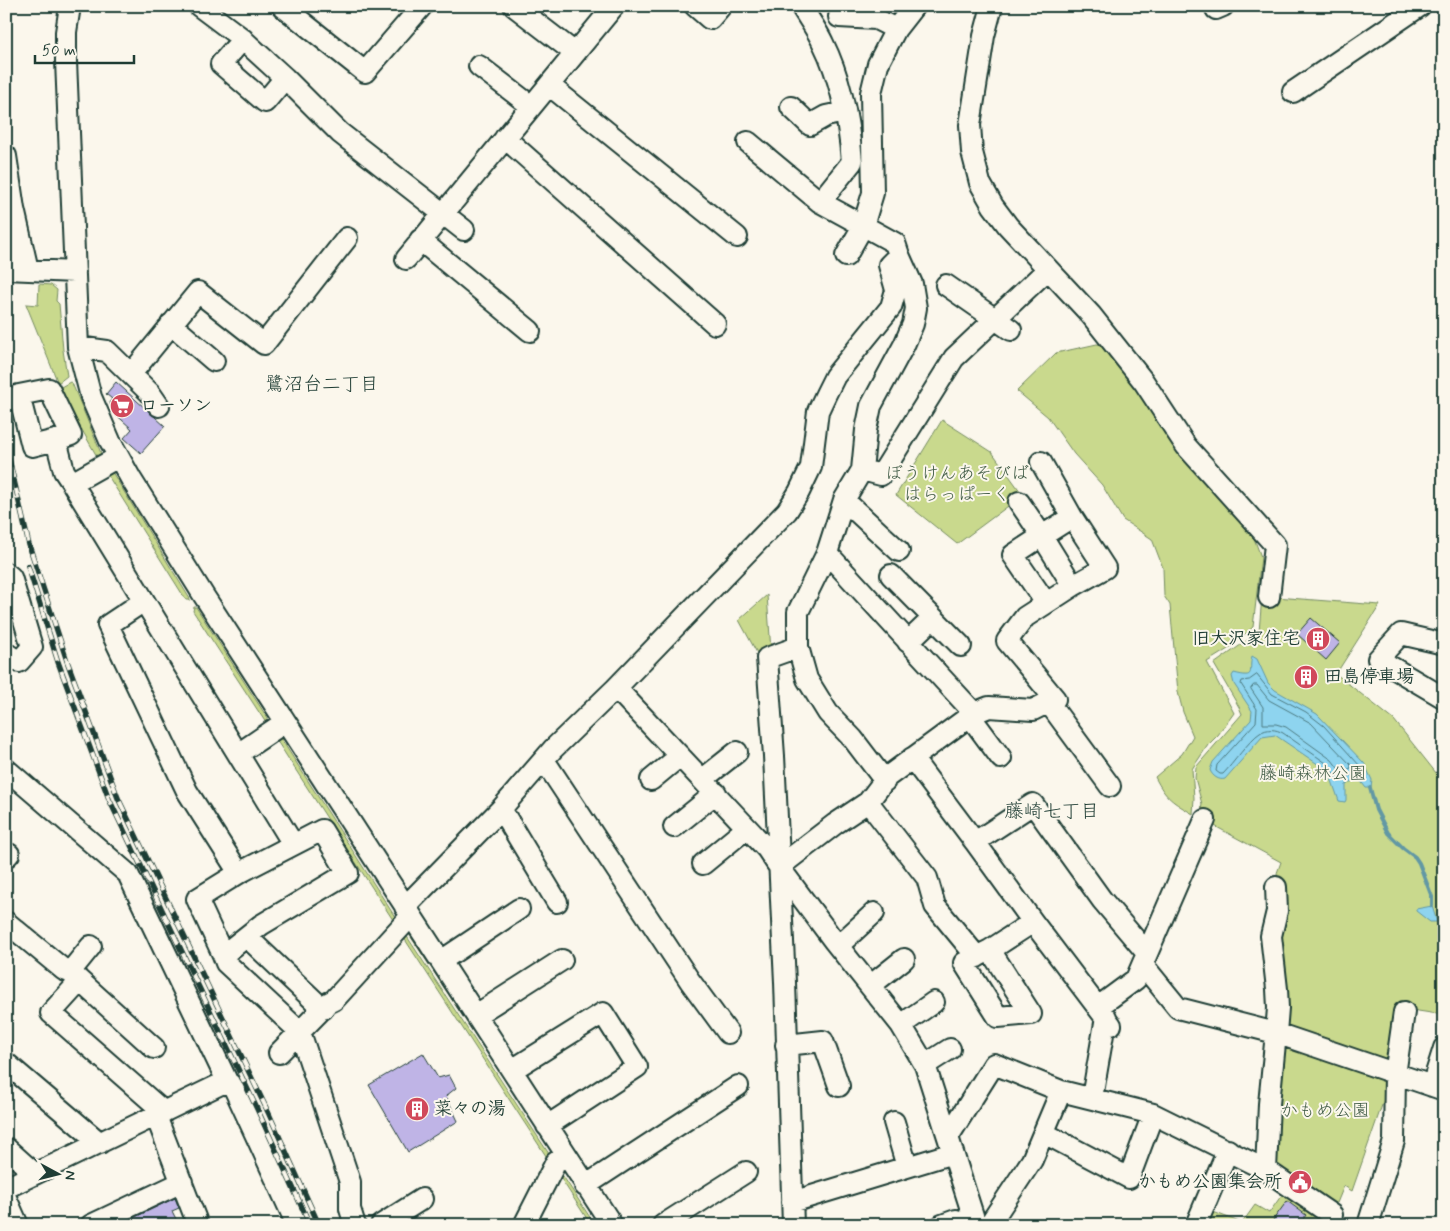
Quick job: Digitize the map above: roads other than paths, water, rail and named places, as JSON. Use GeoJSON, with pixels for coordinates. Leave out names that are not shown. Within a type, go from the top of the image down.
{"type":"FeatureCollection","features":[{"type":"Feature","properties":{"kind":"street"},"geometry":{"type":"LineString","coordinates":[[199,6],[243,39],[340,133],[464,230]]}},
{"type":"Feature","properties":{"kind":"street"},"geometry":{"type":"LineString","coordinates":[[282,6],[365,72],[422,6]]}},
{"type":"Feature","properties":{"kind":"street"},"geometry":{"type":"LineString","coordinates":[[514,6],[575,54]]}},
{"type":"Feature","properties":{"kind":"street"},"geometry":{"type":"LineString","coordinates":[[406,259],[614,6]]}},
{"type":"Feature","properties":{"kind":"street"},"geometry":{"type":"LineString","coordinates":[[695,6],[710,19],[721,6]]}},
{"type":"Feature","properties":{"kind":"street"},"geometry":{"type":"LineString","coordinates":[[801,6],[823,43],[836,77],[850,136],[852,162],[820,202]]}},
{"type":"Feature","properties":{"kind":"street"},"geometry":{"type":"LineString","coordinates":[[992,6],[984,36],[970,125],[972,152],[980,183],[993,206],[1008,226],[1091,315],[1144,382],[1186,446],[1275,544],[1269,597]]}},
{"type":"Feature","properties":{"kind":"street"},"geometry":{"type":"LineString","coordinates":[[1293,92],[1420,6]]}},
{"type":"Feature","properties":{"kind":"street"},"geometry":{"type":"LineString","coordinates":[[69,7],[66,32],[66,61],[78,346],[91,397],[110,441],[204,596],[612,1225]]}},
{"type":"Feature","properties":{"kind":"street"},"geometry":{"type":"LineString","coordinates":[[839,17],[876,19],[905,14]]}},
{"type":"Feature","properties":{"kind":"street"},"geometry":{"type":"LineString","coordinates":[[846,256],[863,226],[874,193],[871,93],[878,64],[905,14]]}},
{"type":"Feature","properties":{"kind":"street"},"geometry":{"type":"LineString","coordinates":[[243,39],[221,64],[265,102],[285,78]]}},
{"type":"Feature","properties":{"kind":"street"},"geometry":{"type":"LineString","coordinates":[[479,66],[531,106]]}},
{"type":"Feature","properties":{"kind":"street"},"geometry":{"type":"LineString","coordinates":[[549,85],[737,237]]}},
{"type":"Feature","properties":{"kind":"street"},"geometry":{"type":"LineString","coordinates":[[791,107],[810,125],[826,116],[845,112]]}},
{"type":"Feature","properties":{"kind":"street"},"geometry":{"type":"LineString","coordinates":[[505,138],[715,324]]}},
{"type":"Feature","properties":{"kind":"street"},"geometry":{"type":"LineString","coordinates":[[748,142],[820,202],[895,243],[912,284],[916,308],[913,324],[904,345],[871,406],[866,430],[862,470],[844,500],[828,553],[798,612],[798,647],[807,679],[828,712],[853,739],[885,781]]}},
{"type":"Feature","properties":{"kind":"street"},"geometry":{"type":"LineString","coordinates":[[6,156],[11,254],[28,270],[75,272]]}},
{"type":"Feature","properties":{"kind":"street"},"geometry":{"type":"LineString","coordinates":[[132,374],[198,292],[264,344],[346,238]]}},
{"type":"Feature","properties":{"kind":"street"},"geometry":{"type":"LineString","coordinates":[[420,240],[530,330]]}},
{"type":"Feature","properties":{"kind":"street"},"geometry":{"type":"LineString","coordinates":[[278,1053],[329,1004],[408,912],[554,749],[616,688],[787,511],[800,492],[812,467],[818,411],[835,376],[891,307],[896,290],[889,265],[899,255]]}},
{"type":"Feature","properties":{"kind":"street"},"geometry":{"type":"LineString","coordinates":[[862,470],[881,475],[954,358],[1003,324],[1048,269]]}},
{"type":"Feature","properties":{"kind":"street"},"geometry":{"type":"LineString","coordinates":[[946,286],[1003,324]]}},
{"type":"Feature","properties":{"kind":"street"},"geometry":{"type":"LineString","coordinates":[[171,324],[214,361]]}},
{"type":"Feature","properties":{"kind":"street"},"geometry":{"type":"LineString","coordinates":[[78,346],[107,351],[150,392],[159,406]]}},
{"type":"Feature","properties":{"kind":"street"},"geometry":{"type":"LineString","coordinates":[[56,440],[64,471],[293,844]]}},
{"type":"Feature","properties":{"kind":"street"},"geometry":{"type":"LineString","coordinates":[[72,483],[118,457]]}},
{"type":"Feature","properties":{"kind":"street"},"geometry":{"type":"LineString","coordinates":[[779,866],[868,802],[887,777],[972,714],[989,707],[1033,710],[1055,699],[1007,641],[1025,617],[1105,568],[1040,462]]}},
{"type":"Feature","properties":{"kind":"street"},"geometry":{"type":"LineString","coordinates":[[844,500],[899,551]]}},
{"type":"Feature","properties":{"kind":"street"},"geometry":{"type":"LineString","coordinates":[[1019,502],[1073,586]]}},
{"type":"Feature","properties":{"kind":"street"},"geometry":{"type":"LineString","coordinates":[[1046,603],[1013,555],[1072,517]]}},
{"type":"Feature","properties":{"kind":"street"},"geometry":{"type":"LineString","coordinates":[[828,553],[972,714],[1001,758]]}},
{"type":"Feature","properties":{"kind":"street"},"geometry":{"type":"LineString","coordinates":[[6,574],[11,577],[32,647],[19,662],[6,653]]}},
{"type":"Feature","properties":{"kind":"street"},"geometry":{"type":"LineString","coordinates":[[891,575],[961,646]]}},
{"type":"Feature","properties":{"kind":"street"},"geometry":{"type":"LineString","coordinates":[[144,601],[108,625],[187,791],[238,873]]}},
{"type":"Feature","properties":{"kind":"street"},"geometry":{"type":"LineString","coordinates":[[908,642],[933,618]]}},
{"type":"Feature","properties":{"kind":"street"},"geometry":{"type":"LineString","coordinates":[[1444,644],[1401,634],[1378,659],[1444,698]]}},
{"type":"Feature","properties":{"kind":"street"},"geometry":{"type":"LineString","coordinates":[[793,1225],[779,866],[767,658],[798,647]]}},
{"type":"Feature","properties":{"kind":"street"},"geometry":{"type":"LineString","coordinates":[[616,688],[768,848],[779,866],[838,946],[901,1025],[925,1065],[976,1225]]}},
{"type":"Feature","properties":{"kind":"street"},"geometry":{"type":"LineString","coordinates":[[1049,703],[1110,786]]}},
{"type":"Feature","properties":{"kind":"street"},"geometry":{"type":"LineString","coordinates":[[238,754],[285,722]]}},
{"type":"Feature","properties":{"kind":"street"},"geometry":{"type":"LineString","coordinates":[[674,827],[737,752]]}},
{"type":"Feature","properties":{"kind":"street"},"geometry":{"type":"LineString","coordinates":[[651,780],[680,756]]}},
{"type":"Feature","properties":{"kind":"street"},"geometry":{"type":"LineString","coordinates":[[912,758],[1105,1016]]}},
{"type":"Feature","properties":{"kind":"street"},"geometry":{"type":"LineString","coordinates":[[544,760],[690,981],[728,1034]]}},
{"type":"Feature","properties":{"kind":"street"},"geometry":{"type":"LineString","coordinates":[[6,769],[128,874],[227,1082],[234,1088],[297,1225]]}},
{"type":"Feature","properties":{"kind":"street"},"geometry":{"type":"LineString","coordinates":[[868,802],[927,878],[935,906],[984,954],[1033,922]]}},
{"type":"Feature","properties":{"kind":"street"},"geometry":{"type":"LineString","coordinates":[[975,842],[1033,804],[1178,1008],[1276,1033],[1395,1075],[1438,1088],[1444,1048]]}},
{"type":"Feature","properties":{"kind":"street"},"geometry":{"type":"LineString","coordinates":[[501,809],[557,902]]}},
{"type":"Feature","properties":{"kind":"street"},"geometry":{"type":"LineString","coordinates":[[1092,1098],[1105,1016],[1136,978],[1205,820]]}},
{"type":"Feature","properties":{"kind":"street"},"geometry":{"type":"LineString","coordinates":[[703,864],[747,828]]}},
{"type":"Feature","properties":{"kind":"street"},"geometry":{"type":"LineString","coordinates":[[223,955],[261,925],[348,873],[322,830],[238,873],[196,900],[226,963],[300,1032],[350,1182],[350,1209],[355,1225]]}},
{"type":"Feature","properties":{"kind":"street"},"geometry":{"type":"LineString","coordinates":[[1266,1170],[1269,1104],[1278,1008],[1271,936],[1277,911],[1276,887]]}},
{"type":"Feature","properties":{"kind":"street"},"geometry":{"type":"LineString","coordinates":[[440,961],[519,909]]}},
{"type":"Feature","properties":{"kind":"street"},"geometry":{"type":"LineString","coordinates":[[838,946],[874,913]]}},
{"type":"Feature","properties":{"kind":"street"},"geometry":{"type":"LineString","coordinates":[[6,922],[64,970],[75,976],[154,1048]]}},
{"type":"Feature","properties":{"kind":"street"},"geometry":{"type":"LineString","coordinates":[[247,937],[329,1004]]}},
{"type":"Feature","properties":{"kind":"street"},"geometry":{"type":"LineString","coordinates":[[91,946],[75,976],[51,1013],[160,1114],[198,1225]]}},
{"type":"Feature","properties":{"kind":"street"},"geometry":{"type":"LineString","coordinates":[[870,986],[904,959]]}},
{"type":"Feature","properties":{"kind":"street"},"geometry":{"type":"LineString","coordinates":[[476,1015],[562,960]]}},
{"type":"Feature","properties":{"kind":"street"},"geometry":{"type":"LineString","coordinates":[[901,1025],[934,1002]]}},
{"type":"Feature","properties":{"kind":"street"},"geometry":{"type":"LineString","coordinates":[[1368,1225],[1394,1141],[1395,1075],[1404,1012]]}},
{"type":"Feature","properties":{"kind":"street"},"geometry":{"type":"LineString","coordinates":[[512,1070],[603,1013],[637,1067],[547,1126]]}},
{"type":"Feature","properties":{"kind":"street"},"geometry":{"type":"LineString","coordinates":[[786,1045],[823,1041],[839,1086]]}},
{"type":"Feature","properties":{"kind":"street"},"geometry":{"type":"LineString","coordinates":[[925,1065],[950,1049]]}},
{"type":"Feature","properties":{"kind":"street"},"geometry":{"type":"LineString","coordinates":[[6,1063],[100,1143]]}},
{"type":"Feature","properties":{"kind":"street"},"geometry":{"type":"LineString","coordinates":[[792,1202],[907,1167],[950,1145],[994,1064],[1061,1091],[1153,1114],[1266,1170],[1332,1215]]}},
{"type":"Feature","properties":{"kind":"street"},"geometry":{"type":"LineString","coordinates":[[6,1188],[227,1082]]}},
{"type":"Feature","properties":{"kind":"street"},"geometry":{"type":"LineString","coordinates":[[585,1186],[738,1086]]}},
{"type":"Feature","properties":{"kind":"street"},"geometry":{"type":"LineString","coordinates":[[989,1225],[1032,1160],[1061,1091]]}},
{"type":"Feature","properties":{"kind":"street"},"geometry":{"type":"LineString","coordinates":[[1044,1133],[1129,1178],[1153,1114]]}},
{"type":"Feature","properties":{"kind":"street"},"geometry":{"type":"LineString","coordinates":[[894,1122],[907,1167]]}},
{"type":"Feature","properties":{"kind":"street"},"geometry":{"type":"LineString","coordinates":[[6,1148],[36,1174]]}},
{"type":"Feature","properties":{"kind":"street"},"geometry":{"type":"LineString","coordinates":[[1196,1225],[1228,1150]]}},
{"type":"Feature","properties":{"kind":"street"},"geometry":{"type":"LineString","coordinates":[[524,1225],[556,1162],[566,1156]]}},
{"type":"Feature","properties":{"kind":"street"},"geometry":{"type":"LineString","coordinates":[[664,1225],[746,1172]]}},
{"type":"Feature","properties":{"kind":"street"},"geometry":{"type":"LineString","coordinates":[[91,1225],[182,1182]]}},
{"type":"Feature","properties":{"kind":"street"},"geometry":{"type":"LineString","coordinates":[[6,1198],[18,1225]]}},
{"type":"Feature","properties":{"kind":"street"},"geometry":{"type":"LineString","coordinates":[[381,1225],[422,1199]]}},
{"type":"Feature","properties":{"kind":"water"},"geometry":{"type":"Polygon","coordinates":[[[1252,656],[1257,659],[1268,683],[1275,690],[1317,714],[1364,763],[1372,780],[1371,788],[1366,788],[1359,779],[1355,779],[1346,785],[1345,802],[1339,801],[1331,778],[1325,769],[1275,735],[1262,737],[1225,779],[1218,779],[1212,774],[1210,770],[1213,762],[1251,720],[1252,711],[1234,684],[1232,676],[1234,673],[1246,675],[1250,673],[1252,656]]]}},
{"type":"Feature","properties":{"kind":"water"},"geometry":{"type":"Polygon","coordinates":[[[1432,906],[1437,922],[1430,922],[1416,911],[1416,909],[1432,906]]]}},
{"type":"Feature","properties":{"kind":"waterway"},"geometry":{"type":"LineString","coordinates":[[1370,788],[1376,810],[1388,833],[1415,857],[1419,863],[1432,897],[1432,906]]}},
{"type":"Feature","properties":{"kind":"railway"},"geometry":{"type":"LineString","coordinates":[[6,446],[29,545],[67,661],[118,798],[269,1114],[319,1225]]}},
{"type":"Feature","properties":{"kind":"railway"},"geometry":{"type":"LineString","coordinates":[[28,566],[58,662],[109,799],[259,1113],[310,1225]]}},
{"type":"Feature","properties":{"kind":"place","name":"ローソン"},"geometry":{"type":"Point","coordinates":[122,406]}},
{"type":"Feature","properties":{"kind":"place","name":"旧大沢家住宅"},"geometry":{"type":"Point","coordinates":[1318,639]}},
{"type":"Feature","properties":{"kind":"place","name":"田島停車場"},"geometry":{"type":"Point","coordinates":[1306,677]}},
{"type":"Feature","properties":{"kind":"place","name":"菜々の湯"},"geometry":{"type":"Point","coordinates":[417,1109]}},
{"type":"Feature","properties":{"kind":"place","name":"かもめ公園集会所"},"geometry":{"type":"Point","coordinates":[1300,1182]}},
{"type":"Feature","properties":{"kind":"district","name":"鷺沼台二丁目"},"geometry":{"type":"Point","coordinates":[322,384]}},
{"type":"Feature","properties":{"kind":"district","name":"藤崎七丁目"},"geometry":{"type":"Point","coordinates":[1052,811]}},
{"type":"Feature","properties":{"kind":"park label","name":"ぼうけんあそびば はらっぱーく"},"geometry":{"type":"Point","coordinates":[957,484]}},
{"type":"Feature","properties":{"kind":"park label","name":"藤崎森林公園"},"geometry":{"type":"Point","coordinates":[1313,774]}},
{"type":"Feature","properties":{"kind":"park label","name":"かもめ公園"},"geometry":{"type":"Point","coordinates":[1325,1111]}}]}
